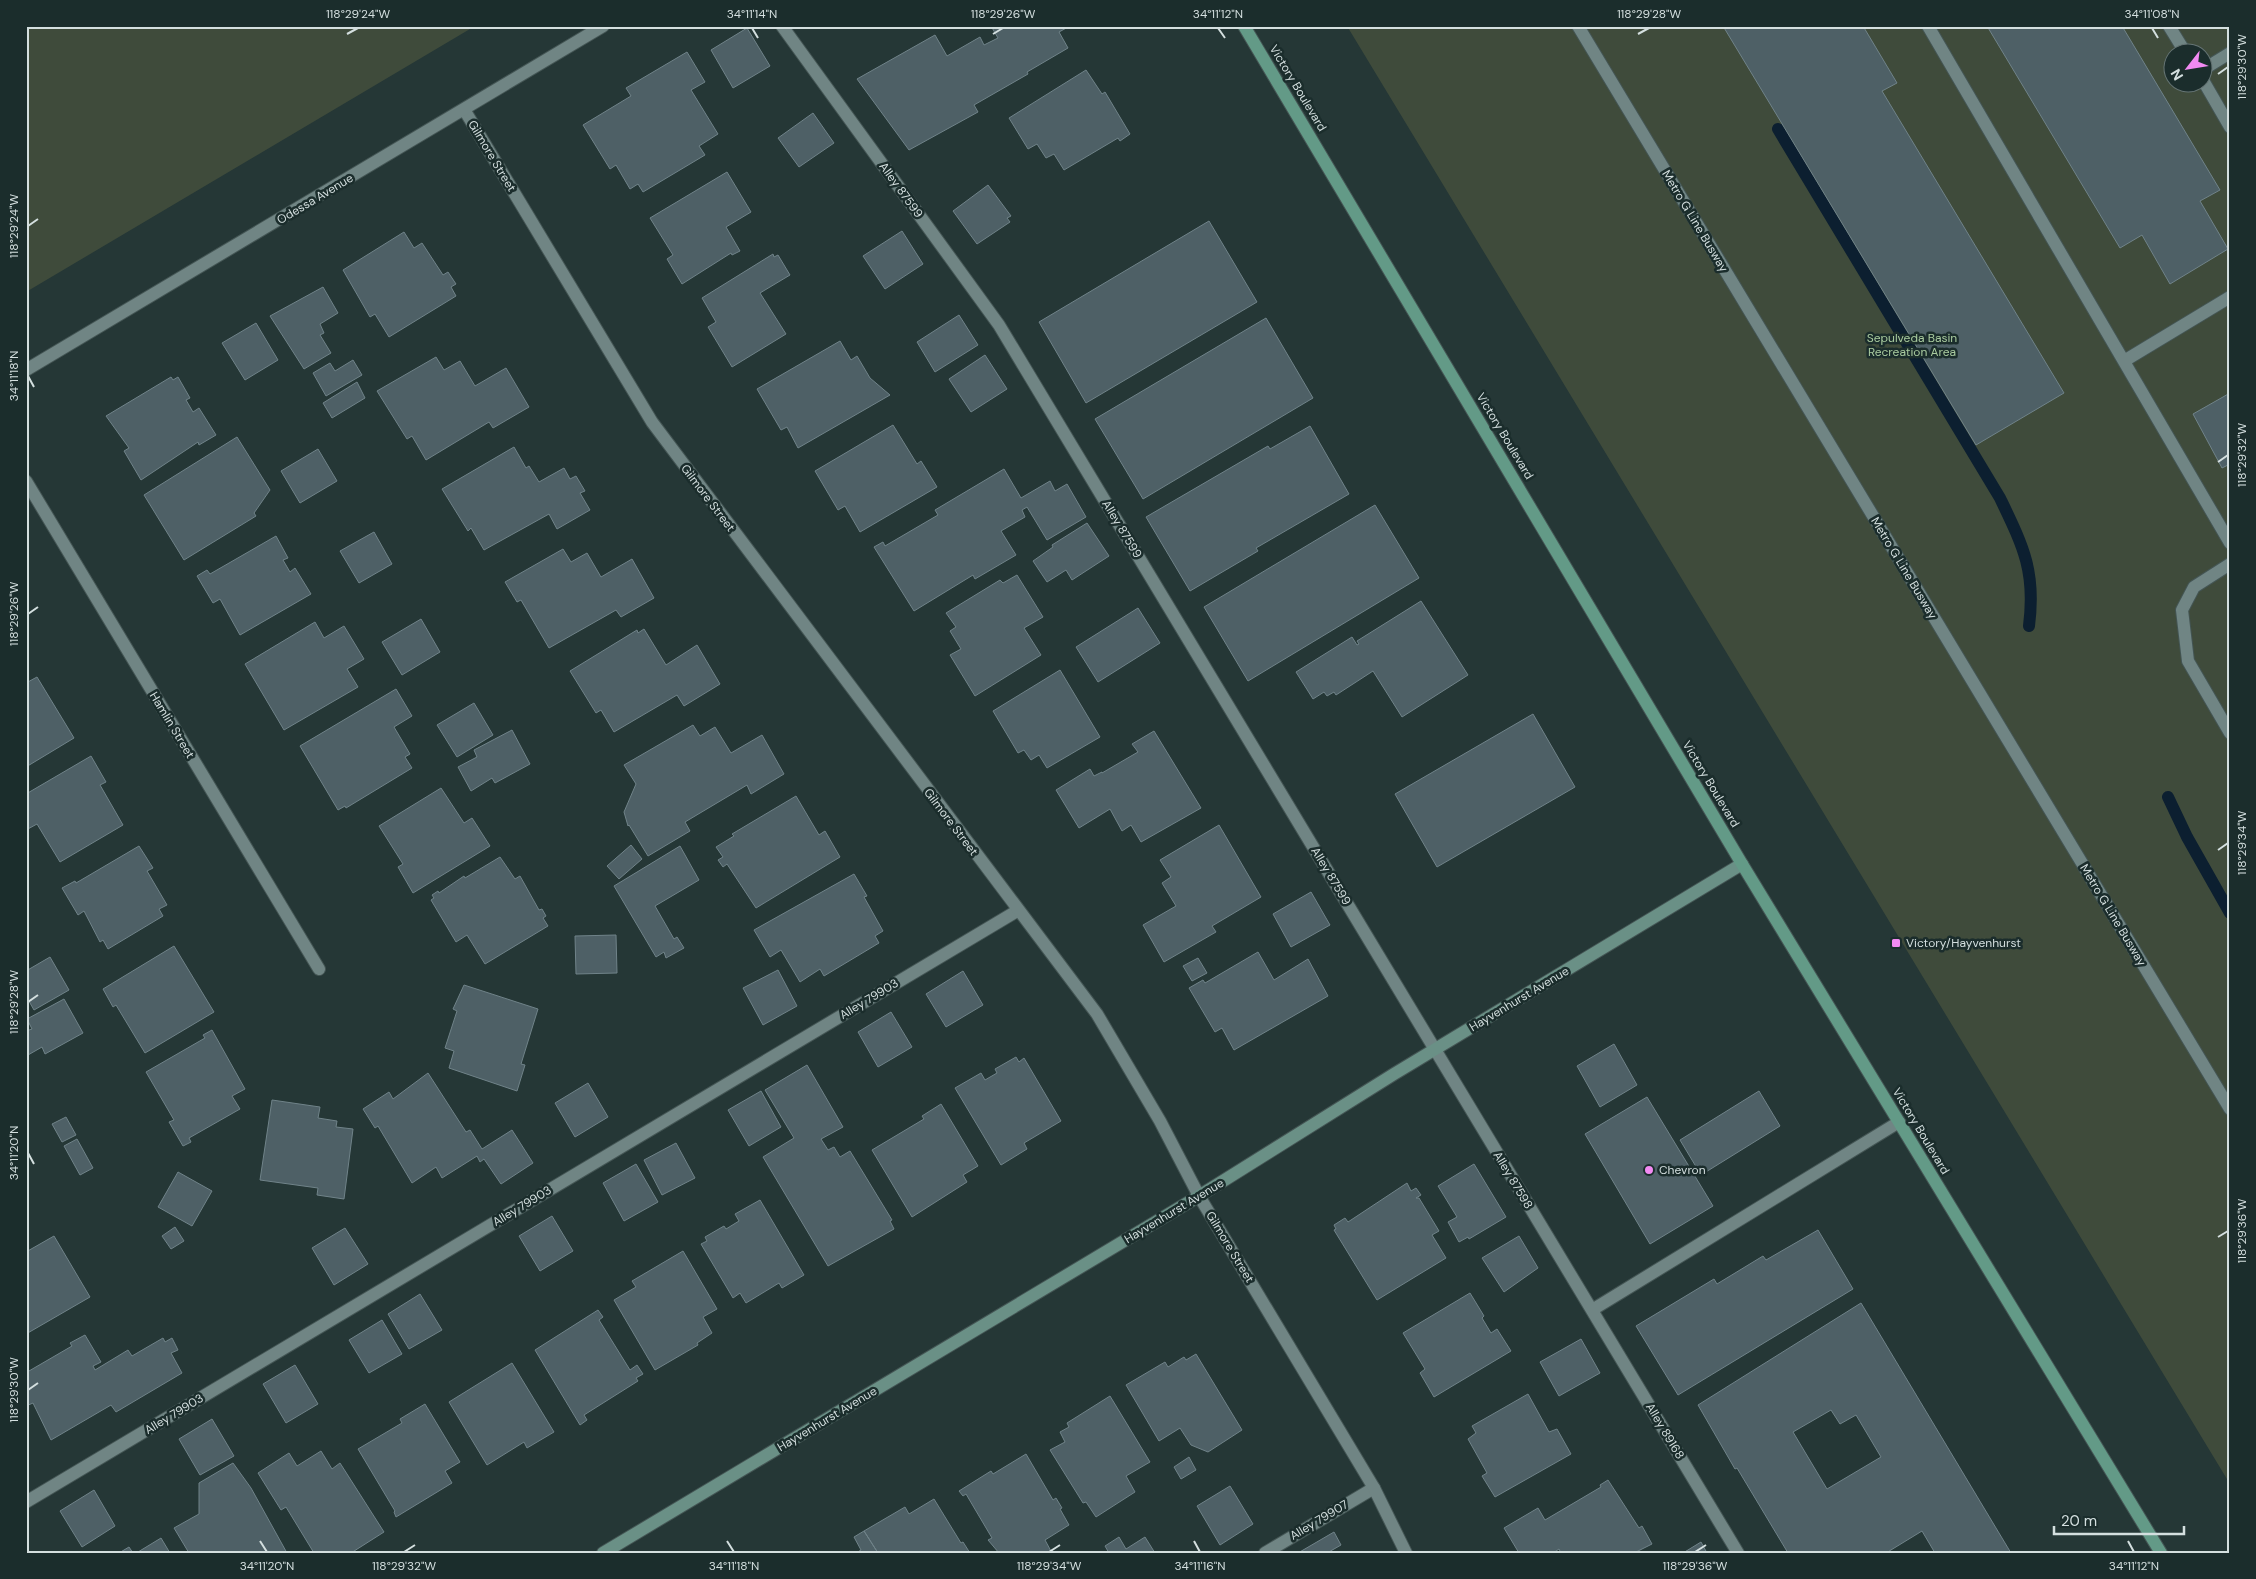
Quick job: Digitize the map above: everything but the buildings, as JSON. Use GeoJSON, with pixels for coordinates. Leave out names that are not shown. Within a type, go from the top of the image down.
{"type":"FeatureCollection","features":[{"type":"Feature","properties":{"kind":"main road","name":"Victory Boulevard"},"geometry":{"type":"LineString","coordinates":[[1244,26],[1742,864],[2161,1553]]}},
{"type":"Feature","properties":{"kind":"main road","name":"Hayvenhurst Avenue"},"geometry":{"type":"LineString","coordinates":[[603,1553],[1199,1196],[1742,864]]}},
{"type":"Feature","properties":{"kind":"street","name":"Odessa Avenue"},"geometry":{"type":"LineString","coordinates":[[26,370],[603,26]]}},
{"type":"Feature","properties":{"kind":"street","name":"Alley 87599"},"geometry":{"type":"LineString","coordinates":[[782,26],[999,325],[1435,1050]]}},
{"type":"Feature","properties":{"kind":"street","name":"Metro G Line Busway"},"geometry":{"type":"LineString","coordinates":[[1578,26],[2230,1109]]}},
{"type":"Feature","properties":{"kind":"street"},"geometry":{"type":"LineString","coordinates":[[1928,26],[2230,544]]}},
{"type":"Feature","properties":{"kind":"street"},"geometry":{"type":"LineString","coordinates":[[2169,26],[2179,42]]}},
{"type":"Feature","properties":{"kind":"street"},"geometry":{"type":"LineString","coordinates":[[2214,63],[2230,53]]}},
{"type":"Feature","properties":{"kind":"street"},"geometry":{"type":"LineString","coordinates":[[2210,92],[2230,127]]}},
{"type":"Feature","properties":{"kind":"street","name":"Gilmore Street"},"geometry":{"type":"LineString","coordinates":[[465,110],[652,422],[1017,911],[1097,1014],[1160,1121],[1199,1196],[1374,1488],[1406,1553]]}},
{"type":"Feature","properties":{"kind":"street"},"geometry":{"type":"LineString","coordinates":[[2124,361],[2230,297]]}},
{"type":"Feature","properties":{"kind":"street","name":"Hamlin Street"},"geometry":{"type":"LineString","coordinates":[[26,482],[319,969]]}},
{"type":"Feature","properties":{"kind":"street"},"geometry":{"type":"LineString","coordinates":[[2230,564],[2194,587],[2182,610],[2188,661],[2230,733]]}},
{"type":"Feature","properties":{"kind":"street","name":"Alley 79903"},"geometry":{"type":"LineString","coordinates":[[26,1502],[1017,911]]}},
{"type":"Feature","properties":{"kind":"street","name":"Alley 87598"},"geometry":{"type":"LineString","coordinates":[[1435,1050],[1592,1310]]}},
{"type":"Feature","properties":{"kind":"street"},"geometry":{"type":"LineString","coordinates":[[1592,1310],[1899,1122]]}},
{"type":"Feature","properties":{"kind":"street","name":"Alley 89168"},"geometry":{"type":"LineString","coordinates":[[1592,1310],[1738,1553]]}},
{"type":"Feature","properties":{"kind":"street","name":"Alley 79907"},"geometry":{"type":"LineString","coordinates":[[1265,1553],[1374,1488]]}},
{"type":"Feature","properties":{"kind":"green space"},"geometry":{"type":"Polygon","coordinates":[[[26,26],[475,26],[26,292],[26,26]]]}},
{"type":"Feature","properties":{"kind":"green space","name":"Sepulveda Basin Recreation Area"},"geometry":{"type":"Polygon","coordinates":[[[1347,26],[2230,26],[2230,1484],[1347,26]]]}},
{"type":"Feature","properties":{"kind":"waterway"},"geometry":{"type":"LineString","coordinates":[[1778,129],[2000,498],[2026,559],[2031,590],[2029,626]]}},
{"type":"Feature","properties":{"kind":"waterway"},"geometry":{"type":"LineString","coordinates":[[2168,797],[2187,837],[2230,913]]}},
{"type":"Feature","properties":{"kind":"place","name":"Victory/Hayvenhurst"},"geometry":{"type":"Point","coordinates":[1896,943]}},
{"type":"Feature","properties":{"kind":"place","name":"Chevron"},"geometry":{"type":"Point","coordinates":[1649,1170]}}]}
